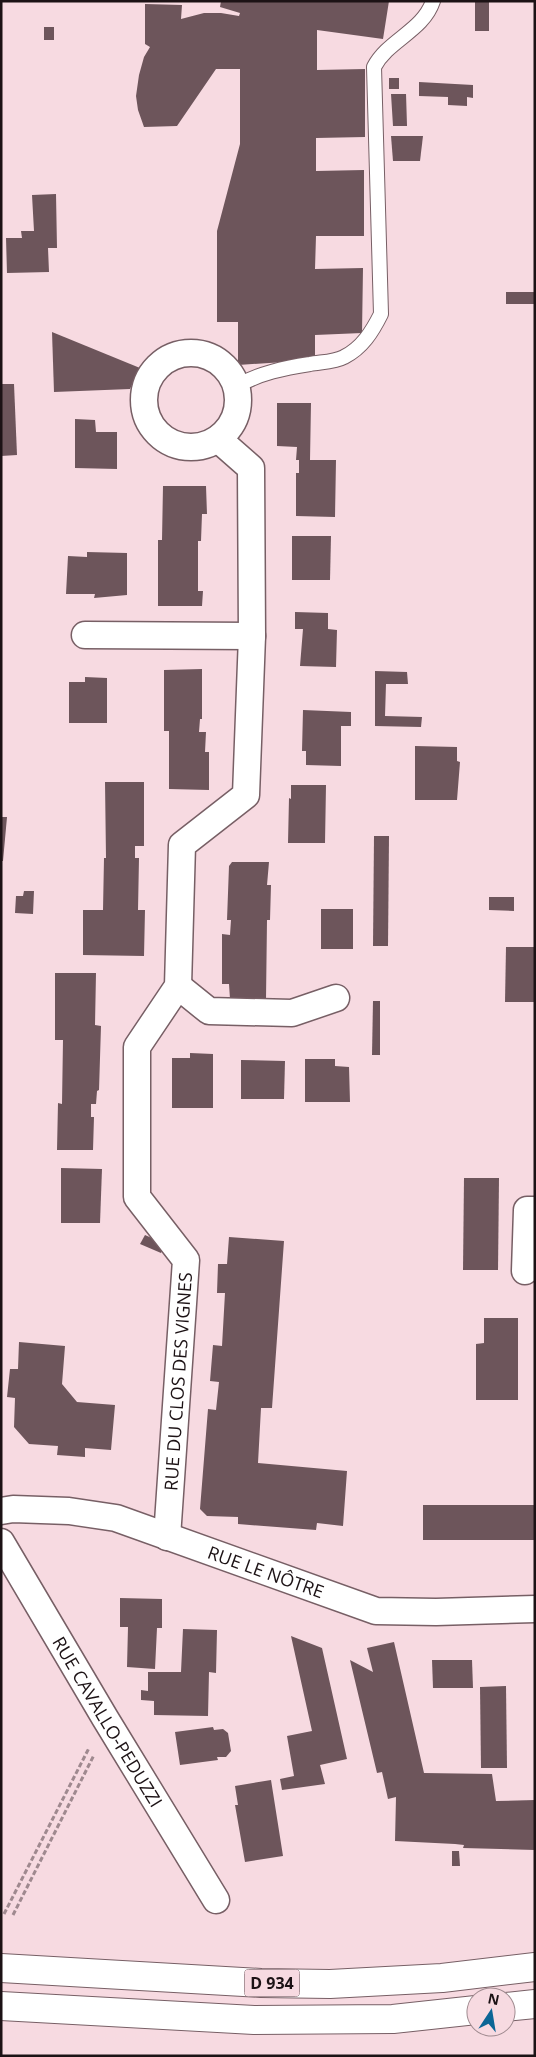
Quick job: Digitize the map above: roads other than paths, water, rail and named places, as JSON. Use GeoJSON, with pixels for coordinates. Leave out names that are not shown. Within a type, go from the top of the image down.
{"type":"FeatureCollection","features":[{"type":"Feature","properties":{"kind":"highway"},"geometry":{"type":"LineString","coordinates":[[1,1952],[34,1971]]}},
{"type":"Feature","properties":{"kind":"highway","name":"D 934"},"geometry":{"type":"LineString","coordinates":[[1,1968],[261,1983],[330,1984],[442,1978],[535,1967]]}},
{"type":"Feature","properties":{"kind":"highway"},"geometry":{"type":"LineString","coordinates":[[516,2006],[535,2004]]}},
{"type":"Feature","properties":{"kind":"highway","name":"D 934"},"geometry":{"type":"LineString","coordinates":[[4,2007],[264,2020],[393,2019],[466,2011]]}},
{"type":"Feature","properties":{"kind":"street"},"geometry":{"type":"LineString","coordinates":[[192,352],[206,354],[220,362],[230,372],[237,386],[239,400],[236,415],[229,429],[218,439],[203,446],[187,447],[170,443],[157,433],[147,420],[143,404],[145,387],[152,372],[163,360],[177,354],[192,352]]}},
{"type":"Feature","properties":{"kind":"street"},"geometry":{"type":"LineString","coordinates":[[218,439],[251,468],[252,636],[246,795],[182,845],[178,986],[209,1011],[292,1013],[336,998]]}},
{"type":"Feature","properties":{"kind":"street"},"geometry":{"type":"LineString","coordinates":[[84,635],[252,636]]}},
{"type":"Feature","properties":{"kind":"street","name":"RUE DU CLOS DES VIGNES"},"geometry":{"type":"LineString","coordinates":[[167,1536],[186,1260],[137,1197],[137,1047],[178,986]]}},
{"type":"Feature","properties":{"kind":"street"},"geometry":{"type":"LineString","coordinates":[[525,1271],[527,1210],[535,1210]]}},
{"type":"Feature","properties":{"kind":"street","name":"RUE LE NÔTRE"},"geometry":{"type":"LineString","coordinates":[[1,1511],[13,1509],[69,1511],[116,1518],[376,1611],[436,1612],[535,1609]]}},
{"type":"Feature","properties":{"kind":"street","name":"RUE CAVALLO-PEDUZZI"},"geometry":{"type":"LineString","coordinates":[[1,1542],[107,1722],[216,1900]]}},
{"type":"Feature","properties":{"kind":"lane"},"geometry":{"type":"LineString","coordinates":[[237,386],[250,378],[282,368],[342,359],[356,350],[372,332],[381,314],[374,67],[380,55],[424,20],[433,1]]}}]}
